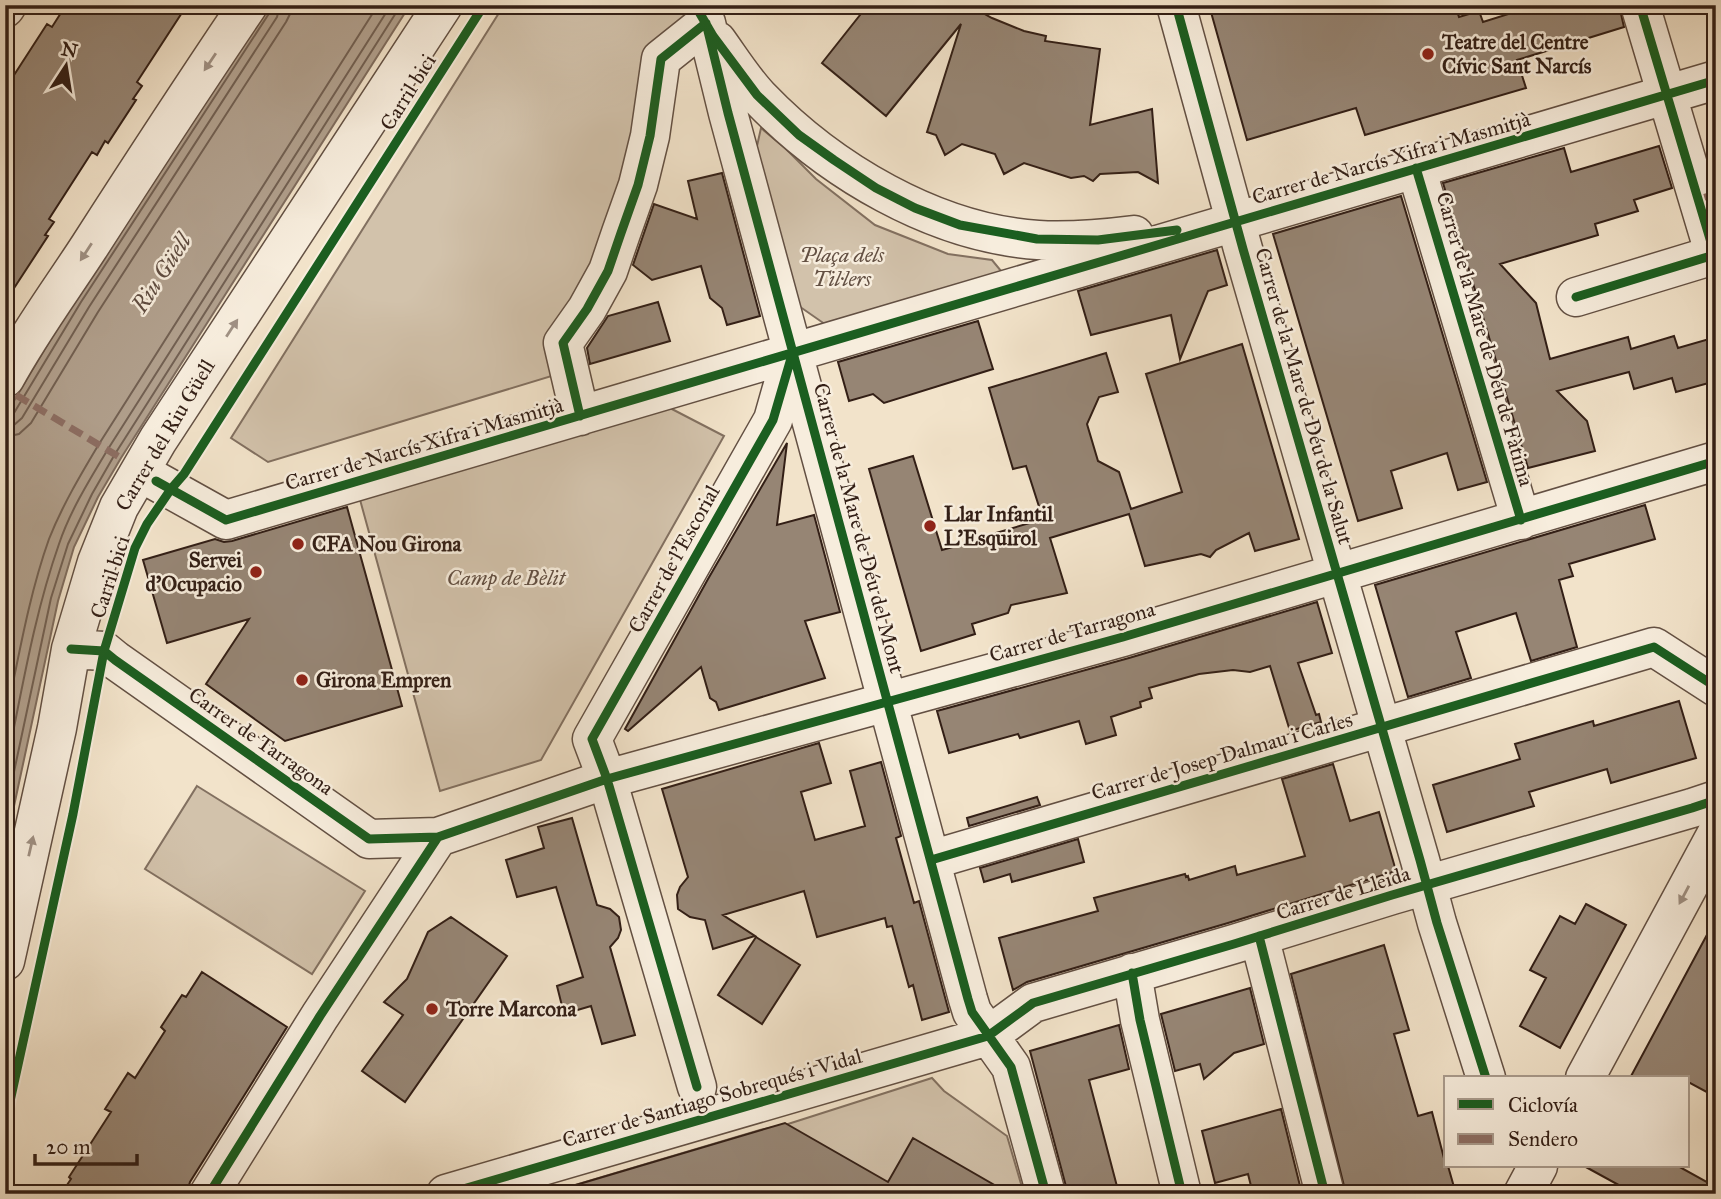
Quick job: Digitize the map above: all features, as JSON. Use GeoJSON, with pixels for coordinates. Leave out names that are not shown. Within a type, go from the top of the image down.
{"type":"FeatureCollection","features":[{"type":"Feature","properties":{"kind":"street"},"geometry":{"type":"LineString","coordinates":[[11,355],[68,280],[248,5]]}},
{"type":"Feature","properties":{"kind":"street","name":"Carrer del Riu Güell"},"geometry":{"type":"LineString","coordinates":[[5,961],[72,649],[97,562],[119,508],[158,440],[443,5]]}},
{"type":"Feature","properties":{"kind":"street","name":"Carrer de la Mare de Déu de la Salut"},"geometry":{"type":"LineString","coordinates":[[1176,5],[1437,923],[1485,1076]]}},
{"type":"Feature","properties":{"kind":"street"},"geometry":{"type":"LineString","coordinates":[[1576,297],[1715,257],[1707,196],[1667,95],[1640,5]]}},
{"type":"Feature","properties":{"kind":"street"},"geometry":{"type":"LineString","coordinates":[[580,416],[563,343],[587,309],[608,271],[638,185],[650,136],[662,59],[701,14],[713,36],[757,95],[799,135],[876,188],[915,208],[960,225],[1037,240],[1098,240],[1236,222]]}},
{"type":"Feature","properties":{"kind":"street","name":"Carrer de la Mare de Déu del Mont"},"geometry":{"type":"LineString","coordinates":[[701,14],[970,1006],[1010,1067],[1046,1194]]}},
{"type":"Feature","properties":{"kind":"street","name":"Carrer de Narcís Xifra i Masmitjà"},"geometry":{"type":"LineString","coordinates":[[156,481],[226,520],[1716,80]]}},
{"type":"Feature","properties":{"kind":"street","name":"Carrer de la Mare de Déu de Fàtima"},"geometry":{"type":"LineString","coordinates":[[1416,168],[1521,520]]}},
{"type":"Feature","properties":{"kind":"street","name":"Carrer de l'Escorial"},"geometry":{"type":"LineString","coordinates":[[607,779],[592,739],[773,420],[792,353]]}},
{"type":"Feature","properties":{"kind":"street","name":"Carrer de Tarragona"},"geometry":{"type":"LineString","coordinates":[[72,649],[104,650],[369,839],[438,837],[607,779],[1123,637],[1716,461]]}},
{"type":"Feature","properties":{"kind":"street","name":"Carrer de Josep Dalmau i Carles"},"geometry":{"type":"LineString","coordinates":[[931,860],[1654,647],[1716,687]]}},
{"type":"Feature","properties":{"kind":"street"},"geometry":{"type":"LineString","coordinates":[[607,779],[697,1087]]}},
{"type":"Feature","properties":{"kind":"street","name":"Carrer de Lleida"},"geometry":{"type":"LineString","coordinates":[[988,1036],[1033,1003],[1716,800]]}},
{"type":"Feature","properties":{"kind":"street"},"geometry":{"type":"LineString","coordinates":[[1586,1076],[1716,835]]}},
{"type":"Feature","properties":{"kind":"street"},"geometry":{"type":"LineString","coordinates":[[209,1194],[320,1017],[438,837]]}},
{"type":"Feature","properties":{"kind":"street"},"geometry":{"type":"LineString","coordinates":[[1259,936],[1325,1194]]}},
{"type":"Feature","properties":{"kind":"street"},"geometry":{"type":"LineString","coordinates":[[1121,977],[1140,1020],[1182,1194]]}},
{"type":"Feature","properties":{"kind":"street","name":"Carrer de Santiago Sobrequés i Vidal"},"geometry":{"type":"LineString","coordinates":[[446,1194],[988,1036]]}},
{"type":"Feature","properties":{"kind":"street"},"geometry":{"type":"LineString","coordinates":[[1510,1168],[1517,1194]]}},
{"type":"Feature","properties":{"kind":"street"},"geometry":{"type":"LineString","coordinates":[[1523,1194],[1537,1168]]}},
{"type":"Feature","properties":{"kind":"green space"},"geometry":{"type":"Polygon","coordinates":[[[504,5],[681,5],[685,15],[645,56],[623,182],[555,375],[268,462],[231,438],[504,5]]]}},
{"type":"Feature","properties":{"kind":"green space","name":"Plaça dels Til·lers"},"geometry":{"type":"Polygon","coordinates":[[[761,128],[816,179],[875,225],[948,254],[992,260],[1006,277],[829,327],[796,304],[755,155],[761,128]]]}},
{"type":"Feature","properties":{"kind":"green space","name":"Camp de Bèlit"},"geometry":{"type":"Polygon","coordinates":[[[668,407],[724,436],[541,760],[440,791],[359,496],[668,407]]]}},
{"type":"Feature","properties":{"kind":"green space"},"geometry":{"type":"Polygon","coordinates":[[[197,786],[365,891],[312,974],[145,869],[197,786]]]}},
{"type":"Feature","properties":{"kind":"green space"},"geometry":{"type":"Polygon","coordinates":[[[932,1078],[944,1091],[1007,1136],[1024,1194],[545,1194],[788,1124],[932,1078]]]}},
{"type":"Feature","properties":{"kind":"water","name":"Riu Güell"},"geometry":{"type":"Polygon","coordinates":[[[266,5],[410,5],[98,497],[74,547],[58,601],[5,848],[5,416],[75,298],[266,5]]]}},
{"type":"Feature","properties":{"kind":"building"},"geometry":{"type":"Polygon","coordinates":[[[66,5],[187,5],[137,82],[142,86],[133,99],[136,100],[108,143],[105,141],[97,155],[92,152],[49,219],[54,222],[45,235],[48,236],[5,302],[5,89],[47,24],[52,27],[66,5]]]}},
{"type":"Feature","properties":{"kind":"building"},"geometry":{"type":"Polygon","coordinates":[[[868,5],[977,5],[974,8],[992,18],[1024,31],[1046,36],[1045,41],[1100,49],[1090,125],[1152,109],[1158,183],[1138,172],[1100,174],[1093,181],[1084,176],[1071,178],[1024,163],[1004,174],[995,154],[962,144],[945,155],[936,135],[927,132],[961,24],[886,116],[822,63],[868,5]]]}},
{"type":"Feature","properties":{"kind":"building"},"geometry":{"type":"Polygon","coordinates":[[[1209,5],[1455,5],[1459,17],[1479,11],[1483,22],[1537,5],[1619,5],[1624,27],[1517,60],[1526,88],[1365,135],[1356,108],[1247,140],[1209,5]]]}},
{"type":"Feature","properties":{"kind":"building"},"geometry":{"type":"Polygon","coordinates":[[[1659,146],[1672,188],[1634,200],[1638,211],[1595,224],[1598,235],[1500,264],[1536,303],[1550,359],[1628,337],[1631,349],[1674,336],[1678,348],[1716,337],[1716,381],[1676,392],[1672,378],[1634,389],[1629,372],[1557,391],[1587,421],[1595,451],[1528,468],[1443,183],[1564,148],[1571,172],[1659,146]]]}},
{"type":"Feature","properties":{"kind":"building"},"geometry":{"type":"Polygon","coordinates":[[[722,173],[760,316],[727,325],[722,308],[710,298],[701,266],[652,280],[633,265],[654,204],[697,219],[688,181],[722,173]]]}},
{"type":"Feature","properties":{"kind":"building"},"geometry":{"type":"Polygon","coordinates":[[[1401,196],[1487,482],[1458,490],[1447,453],[1391,471],[1402,508],[1358,521],[1273,234],[1401,196]]]}},
{"type":"Feature","properties":{"kind":"building"},"geometry":{"type":"Polygon","coordinates":[[[1217,250],[1227,285],[1208,291],[1180,359],[1171,315],[1091,335],[1078,291],[1217,250]]]}},
{"type":"Feature","properties":{"kind":"building"},"geometry":{"type":"Polygon","coordinates":[[[658,302],[670,341],[590,364],[587,348],[608,316],[658,302]]]}},
{"type":"Feature","properties":{"kind":"building"},"geometry":{"type":"Polygon","coordinates":[[[978,321],[993,369],[884,403],[873,394],[849,401],[838,362],[978,321]]]}},
{"type":"Feature","properties":{"kind":"building"},"geometry":{"type":"Polygon","coordinates":[[[1242,344],[1299,539],[1255,551],[1249,533],[1216,550],[1210,557],[1201,554],[1145,566],[1129,514],[1050,538],[1067,593],[1011,605],[1008,613],[972,624],[975,634],[921,651],[869,469],[913,456],[942,550],[1043,519],[1026,466],[1013,469],[989,388],[1106,353],[1118,392],[1099,397],[1087,424],[1098,461],[1119,472],[1131,509],[1182,492],[1146,374],[1242,344]]]}},
{"type":"Feature","properties":{"kind":"building"},"geometry":{"type":"Polygon","coordinates":[[[787,443],[777,525],[814,515],[840,612],[805,621],[825,678],[719,710],[716,702],[710,698],[701,667],[628,731],[625,729],[787,443]]]}},
{"type":"Feature","properties":{"kind":"building"},"geometry":{"type":"Polygon","coordinates":[[[1645,505],[1655,539],[1569,564],[1573,576],[1559,580],[1577,647],[1531,661],[1516,613],[1456,632],[1471,678],[1408,697],[1375,585],[1645,505]]]}},
{"type":"Feature","properties":{"kind":"building"},"geometry":{"type":"Polygon","coordinates":[[[347,507],[402,706],[285,741],[206,684],[249,619],[167,643],[143,560],[215,539],[232,541],[347,507]]]}},
{"type":"Feature","properties":{"kind":"building"},"geometry":{"type":"Polygon","coordinates":[[[1317,602],[1332,653],[1298,663],[1316,715],[1319,714],[1321,722],[1290,731],[1270,666],[1250,672],[1233,670],[1199,674],[1149,688],[1152,698],[1140,702],[1141,707],[1111,717],[1116,735],[1086,744],[1079,721],[1020,738],[1018,734],[949,753],[937,711],[1317,602]]]}},
{"type":"Feature","properties":{"kind":"building"},"geometry":{"type":"Polygon","coordinates":[[[1679,701],[1696,758],[1611,783],[1607,769],[1529,792],[1534,806],[1447,832],[1433,785],[1520,759],[1515,744],[1593,721],[1594,726],[1679,701]]]}},
{"type":"Feature","properties":{"kind":"building"},"geometry":{"type":"Polygon","coordinates":[[[819,743],[831,783],[801,792],[815,840],[865,826],[850,771],[881,762],[901,836],[896,838],[914,903],[919,901],[949,1012],[922,1020],[913,985],[909,987],[892,926],[887,927],[885,918],[817,937],[804,891],[723,915],[755,936],[713,949],[705,920],[690,917],[678,909],[677,895],[688,877],[662,789],[819,743]]]}},
{"type":"Feature","properties":{"kind":"building"},"geometry":{"type":"Polygon","coordinates":[[[1333,764],[1350,821],[1379,812],[1396,871],[1027,982],[1013,990],[999,938],[1098,911],[1094,898],[1185,874],[1189,880],[1235,866],[1237,875],[1305,856],[1282,779],[1333,764]]]}},
{"type":"Feature","properties":{"kind":"building"},"geometry":{"type":"Polygon","coordinates":[[[1037,797],[1040,805],[969,826],[967,818],[1037,797]]]}},
{"type":"Feature","properties":{"kind":"building"},"geometry":{"type":"Polygon","coordinates":[[[572,818],[597,905],[610,909],[619,917],[621,930],[610,947],[635,1035],[602,1044],[591,1006],[564,1014],[557,986],[583,977],[556,887],[517,897],[506,860],[544,848],[538,827],[572,818]]]}},
{"type":"Feature","properties":{"kind":"building"},"geometry":{"type":"Polygon","coordinates":[[[1078,839],[1084,862],[1012,882],[1010,874],[984,882],[980,868],[1078,839]]]}},
{"type":"Feature","properties":{"kind":"building"},"geometry":{"type":"Polygon","coordinates":[[[1586,904],[1626,925],[1560,1048],[1520,1026],[1546,978],[1530,970],[1560,916],[1575,924],[1586,904]]]}},
{"type":"Feature","properties":{"kind":"building","name":"Torre Marcona"},"geometry":{"type":"Polygon","coordinates":[[[451,917],[507,956],[405,1102],[362,1071],[403,1015],[384,1002],[407,979],[428,932],[451,917]]]}},
{"type":"Feature","properties":{"kind":"building"},"geometry":{"type":"Polygon","coordinates":[[[1716,918],[1716,1097],[1690,1083],[1690,1076],[1631,1076],[1716,918]]]}},
{"type":"Feature","properties":{"kind":"building"},"geometry":{"type":"Polygon","coordinates":[[[756,937],[800,965],[762,1024],[718,995],[756,937]]]}},
{"type":"Feature","properties":{"kind":"building"},"geometry":{"type":"Polygon","coordinates":[[[1384,945],[1409,1030],[1394,1034],[1418,1116],[1432,1112],[1444,1168],[1449,1168],[1456,1194],[1346,1194],[1291,974],[1384,945]]]}},
{"type":"Feature","properties":{"kind":"building"},"geometry":{"type":"Polygon","coordinates":[[[202,972],[287,1027],[190,1182],[186,1194],[61,1194],[111,1112],[105,1109],[128,1073],[135,1078],[165,1031],[161,1027],[182,995],[186,997],[202,972]]]}},
{"type":"Feature","properties":{"kind":"building"},"geometry":{"type":"Polygon","coordinates":[[[1250,988],[1264,1044],[1234,1053],[1204,1079],[1200,1064],[1175,1071],[1161,1014],[1250,988]]]}},
{"type":"Feature","properties":{"kind":"building"},"geometry":{"type":"Polygon","coordinates":[[[1119,1025],[1129,1069],[1089,1080],[1119,1194],[1068,1194],[1030,1051],[1119,1025]]]}},
{"type":"Feature","properties":{"kind":"building"},"geometry":{"type":"Polygon","coordinates":[[[1281,1109],[1302,1194],[1253,1194],[1248,1174],[1215,1183],[1202,1131],[1281,1109]]]}},
{"type":"Feature","properties":{"kind":"building"},"geometry":{"type":"Polygon","coordinates":[[[785,1123],[888,1182],[913,1138],[1010,1194],[570,1194],[569,1187],[785,1123]]]}},
{"type":"Feature","properties":{"kind":"building"},"geometry":{"type":"Polygon","coordinates":[[[1588,1168],[1682,1168],[1716,1187],[1716,1194],[1635,1194],[1588,1168]]]}},
{"type":"Feature","properties":{"kind":"marked path"},"geometry":{"type":"LineString","coordinates":[[1698,199],[1716,194]]}},
{"type":"Feature","properties":{"kind":"marked path"},"geometry":{"type":"LineString","coordinates":[[16,395],[121,458]]}},
{"type":"Feature","properties":{"kind":"cycle path","name":"Carril bici"},"geometry":{"type":"LineString","coordinates":[[5,1124],[73,814],[104,651],[135,548],[147,524],[184,474],[484,5]]}},
{"type":"Feature","properties":{"kind":"cycle path"},"geometry":{"type":"LineString","coordinates":[[695,5],[713,36],[757,95],[799,135],[876,188],[915,208],[960,225],[1037,239],[1098,240],[1177,230]]}},
{"type":"Feature","properties":{"kind":"cycle path"},"geometry":{"type":"LineString","coordinates":[[1176,5],[1243,249],[1437,923],[1485,1076]]}},
{"type":"Feature","properties":{"kind":"cycle path"},"geometry":{"type":"LineString","coordinates":[[1640,5],[1716,259]]}},
{"type":"Feature","properties":{"kind":"cycle path"},"geometry":{"type":"LineString","coordinates":[[706,23],[968,999],[972,1012],[1011,1067],[1046,1194]]}},
{"type":"Feature","properties":{"kind":"cycle path"},"geometry":{"type":"LineString","coordinates":[[580,416],[563,343],[587,309],[608,271],[638,185],[650,136],[661,59],[706,23]]}},
{"type":"Feature","properties":{"kind":"cycle path"},"geometry":{"type":"LineString","coordinates":[[156,481],[226,520],[1716,80]]}},
{"type":"Feature","properties":{"kind":"cycle path"},"geometry":{"type":"LineString","coordinates":[[1416,168],[1521,520]]}},
{"type":"Feature","properties":{"kind":"cycle path"},"geometry":{"type":"LineString","coordinates":[[1576,297],[1714,255]]}},
{"type":"Feature","properties":{"kind":"cycle path"},"geometry":{"type":"LineString","coordinates":[[697,1087],[607,779],[592,739],[773,420],[792,355]]}},
{"type":"Feature","properties":{"kind":"cycle path"},"geometry":{"type":"LineString","coordinates":[[71,649],[104,651],[369,839],[438,837],[607,779],[1123,637],[1716,461]]}},
{"type":"Feature","properties":{"kind":"cycle path"},"geometry":{"type":"LineString","coordinates":[[931,860],[1654,647],[1716,687]]}},
{"type":"Feature","properties":{"kind":"cycle path"},"geometry":{"type":"LineString","coordinates":[[446,1194],[988,1036],[1033,1003],[1716,800]]}},
{"type":"Feature","properties":{"kind":"cycle path"},"geometry":{"type":"LineString","coordinates":[[209,1194],[320,1016],[438,837]]}},
{"type":"Feature","properties":{"kind":"cycle path"},"geometry":{"type":"LineString","coordinates":[[1259,936],[1325,1194]]}},
{"type":"Feature","properties":{"kind":"cycle path"},"geometry":{"type":"LineString","coordinates":[[1132,973],[1140,1020],[1182,1194]]}},
{"type":"Feature","properties":{"kind":"place","name":"Teatre del Centre Cívic Sant Narcís"},"geometry":{"type":"Point","coordinates":[1428,54]}},
{"type":"Feature","properties":{"kind":"place","name":"Llar Infantil L'Esquirol"},"geometry":{"type":"Point","coordinates":[930,526]}},
{"type":"Feature","properties":{"kind":"place","name":"CFA Nou Girona"},"geometry":{"type":"Point","coordinates":[298,544]}},
{"type":"Feature","properties":{"kind":"place","name":"Servei d'Ocupacio"},"geometry":{"type":"Point","coordinates":[256,572]}},
{"type":"Feature","properties":{"kind":"place","name":"Girona Empren"},"geometry":{"type":"Point","coordinates":[302,680]}},
{"type":"Feature","properties":{"kind":"place","name":"Torre Marcona"},"geometry":{"type":"Point","coordinates":[432,1009]}}]}
